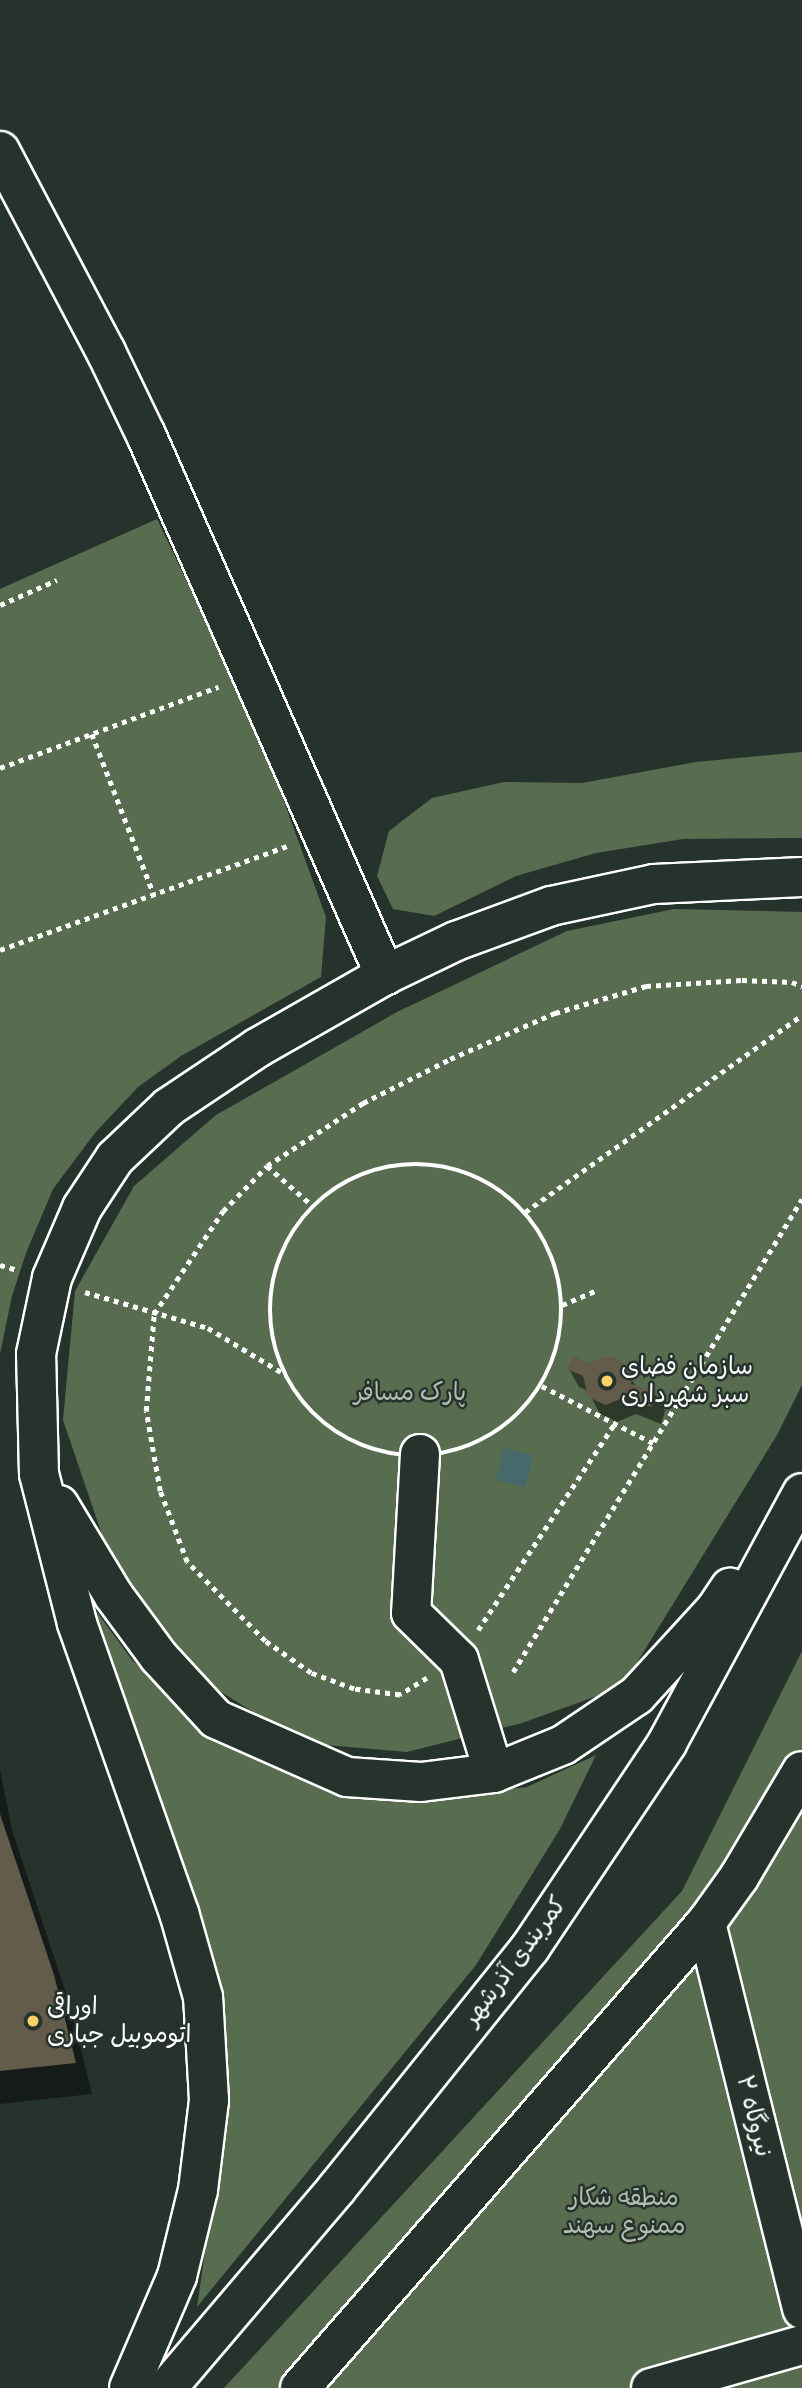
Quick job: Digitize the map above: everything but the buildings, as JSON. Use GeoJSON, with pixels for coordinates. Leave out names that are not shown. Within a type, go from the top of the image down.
{"type":"FeatureCollection","features":[{"type":"Feature","properties":{"kind":"main road"},"geometry":{"type":"LineString","coordinates":[[0,150],[106,352],[146,435],[385,975]]}},
{"type":"Feature","properties":{"kind":"main road"},"geometry":{"type":"LineString","coordinates":[[129,2388],[177,2276],[198,2190],[209,2100],[203,1997],[179,1913],[76,1623],[40,1474],[36,1354],[52,1278],[82,1208],[116,1158],[169,1107],[257,1048],[385,975],[456,941],[551,906],[654,884],[802,877]]}},
{"type":"Feature","properties":{"kind":"main road"},"geometry":{"type":"LineString","coordinates":[[420,1454],[411,1612],[459,1660],[494,1773]]}},
{"type":"Feature","properties":{"kind":"main road"},"geometry":{"type":"LineString","coordinates":[[40,1474],[114,1596],[159,1657],[216,1719],[347,1777],[421,1782],[494,1773],[563,1745],[638,1695],[715,1609],[802,1487]]}},
{"type":"Feature","properties":{"kind":"main road","name":"کمربندی آذرشهر"},"geometry":{"type":"LineString","coordinates":[[167,2388],[337,2188],[530,1948],[667,1743],[802,1493]]}},
{"type":"Feature","properties":{"kind":"main road"},"geometry":{"type":"LineString","coordinates":[[300,2388],[706,1923],[739,1877],[802,1771]]}},
{"type":"Feature","properties":{"kind":"main road"},"geometry":{"type":"LineString","coordinates":[[739,1877],[802,1820]]}},
{"type":"Feature","properties":{"kind":"main road","name":"نیروگاه ۲"},"geometry":{"type":"LineString","coordinates":[[706,1923],[802,2309]]}},
{"type":"Feature","properties":{"kind":"main road"},"geometry":{"type":"LineString","coordinates":[[651,2388],[802,2345]]}},
{"type":"Feature","properties":{"kind":"path"},"geometry":{"type":"LineString","coordinates":[[0,605],[57,580]]}},
{"type":"Feature","properties":{"kind":"path"},"geometry":{"type":"LineString","coordinates":[[0,768],[218,687],[223,699]]}},
{"type":"Feature","properties":{"kind":"path"},"geometry":{"type":"LineString","coordinates":[[92,734],[154,895]]}},
{"type":"Feature","properties":{"kind":"path"},"geometry":{"type":"LineString","coordinates":[[0,950],[288,847],[282,835]]}},
{"type":"Feature","properties":{"kind":"path"},"geometry":{"type":"LineString","coordinates":[[615,1423],[459,1660],[400,1695],[354,1689],[311,1673],[265,1641],[187,1562],[160,1491],[146,1411],[154,1314],[223,1211],[267,1166],[363,1102],[450,1059],[555,1013],[646,986],[741,980],[792,982],[802,986]]}},
{"type":"Feature","properties":{"kind":"path"},"geometry":{"type":"LineString","coordinates":[[525,1212],[802,1015]]}},
{"type":"Feature","properties":{"kind":"path"},"geometry":{"type":"LineString","coordinates":[[426,1164],[463,1171],[496,1187],[525,1212],[547,1242],[560,1277],[562,1305],[557,1351],[542,1386],[515,1418],[480,1441],[440,1454],[397,1455],[357,1444],[321,1421],[293,1389],[275,1351],[269,1309],[275,1268],[293,1230],[314,1207],[353,1178],[388,1166],[426,1164]]}},
{"type":"Feature","properties":{"kind":"path"},"geometry":{"type":"LineString","coordinates":[[267,1166],[314,1207]]}},
{"type":"Feature","properties":{"kind":"path"},"geometry":{"type":"LineString","coordinates":[[513,1672],[802,1199]]}},
{"type":"Feature","properties":{"kind":"path"},"geometry":{"type":"LineString","coordinates":[[0,1265],[18,1270]]}},
{"type":"Feature","properties":{"kind":"path"},"geometry":{"type":"LineString","coordinates":[[562,1305],[595,1291]]}},
{"type":"Feature","properties":{"kind":"path"},"geometry":{"type":"LineString","coordinates":[[85,1292],[208,1328],[287,1376]]}},
{"type":"Feature","properties":{"kind":"path"},"geometry":{"type":"LineString","coordinates":[[542,1386],[653,1444]]}},
{"type":"Feature","properties":{"kind":"green space"},"geometry":{"type":"Polygon","coordinates":[[[157,519],[258,730],[326,917],[321,977],[181,1056],[138,1087],[95,1133],[53,1189],[26,1253],[12,1296],[0,1354],[0,589],[157,519]]]}},
{"type":"Feature","properties":{"kind":"green space"},"geometry":{"type":"Polygon","coordinates":[[[802,752],[802,838],[683,839],[596,853],[516,876],[434,916],[393,909],[377,876],[389,831],[432,798],[504,782],[582,783],[696,762],[802,752]]]}},
{"type":"Feature","properties":{"kind":"green space","name":"پارک مسافر"},"geometry":{"type":"Polygon","coordinates":[[[674,909],[802,912],[802,1385],[777,1435],[622,1687],[522,1723],[407,1752],[303,1743],[210,1685],[113,1567],[63,1420],[75,1291],[134,1186],[216,1115],[397,1012],[567,931],[674,909]]]}},
{"type":"Feature","properties":{"kind":"green space"},"geometry":{"type":"Polygon","coordinates":[[[80,1589],[132,1660],[222,1740],[298,1779],[422,1799],[527,1787],[596,1755],[560,1829],[476,1965],[197,2307],[221,2143],[80,1589]]]}},
{"type":"Feature","properties":{"kind":"green space","name":"منطقه شکار ممنوع سهند"},"geometry":{"type":"Polygon","coordinates":[[[802,1651],[802,2388],[224,2388],[682,1891],[802,1651]]]}},
{"type":"Feature","properties":{"kind":"water"},"geometry":{"type":"Polygon","coordinates":[[[504,1448],[533,1455],[525,1487],[496,1480],[504,1448]]]}},
{"type":"Feature","properties":{"kind":"place","name":"سازمان فضای سبز شهرداری"},"geometry":{"type":"Point","coordinates":[607,1381]}},
{"type":"Feature","properties":{"kind":"place","name":"اوراقی اتوموبیل جباری"},"geometry":{"type":"Point","coordinates":[33,2021]}}]}
